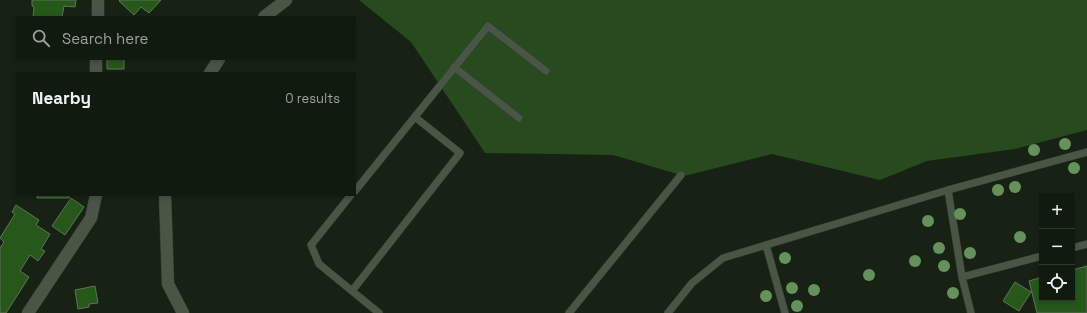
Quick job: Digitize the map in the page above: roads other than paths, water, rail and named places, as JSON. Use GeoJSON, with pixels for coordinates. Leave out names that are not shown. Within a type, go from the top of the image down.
{"type":"FeatureCollection","features":[{"type":"Feature","properties":{"kind":"street"},"geometry":{"type":"LineString","coordinates":[[98,0],[98,16]]}},
{"type":"Feature","properties":{"kind":"street"},"geometry":{"type":"LineString","coordinates":[[265,16],[286,0]]}},
{"type":"Feature","properties":{"kind":"street"},"geometry":{"type":"LineString","coordinates":[[96,60],[96,72]]}},
{"type":"Feature","properties":{"kind":"street"},"geometry":{"type":"LineString","coordinates":[[211,72],[218,60]]}},
{"type":"Feature","properties":{"kind":"street"},"geometry":{"type":"LineString","coordinates":[[28,313],[91,218],[96,196]]}},
{"type":"Feature","properties":{"kind":"street"},"geometry":{"type":"LineString","coordinates":[[165,196],[168,284],[183,313]]}},
{"type":"Feature","properties":{"kind":"lane"},"geometry":{"type":"LineString","coordinates":[[356,190],[488,26],[546,72]]}},
{"type":"Feature","properties":{"kind":"lane"},"geometry":{"type":"LineString","coordinates":[[454,67],[519,118]]}},
{"type":"Feature","properties":{"kind":"lane"},"geometry":{"type":"LineString","coordinates":[[352,291],[460,153],[414,116]]}},
{"type":"Feature","properties":{"kind":"lane"},"geometry":{"type":"LineString","coordinates":[[668,313],[692,283],[723,258],[948,190],[1087,152]]}},
{"type":"Feature","properties":{"kind":"lane"},"geometry":{"type":"LineString","coordinates":[[569,313],[681,175]]}},
{"type":"Feature","properties":{"kind":"lane"},"geometry":{"type":"LineString","coordinates":[[948,190],[962,277],[971,313]]}},
{"type":"Feature","properties":{"kind":"lane"},"geometry":{"type":"LineString","coordinates":[[350,196],[311,245],[319,264],[379,313]]}},
{"type":"Feature","properties":{"kind":"lane"},"geometry":{"type":"LineString","coordinates":[[1075,247],[1087,244]]}},
{"type":"Feature","properties":{"kind":"lane"},"geometry":{"type":"LineString","coordinates":[[766,245],[785,313]]}},
{"type":"Feature","properties":{"kind":"lane"},"geometry":{"type":"LineString","coordinates":[[962,277],[1039,257]]}}]}
